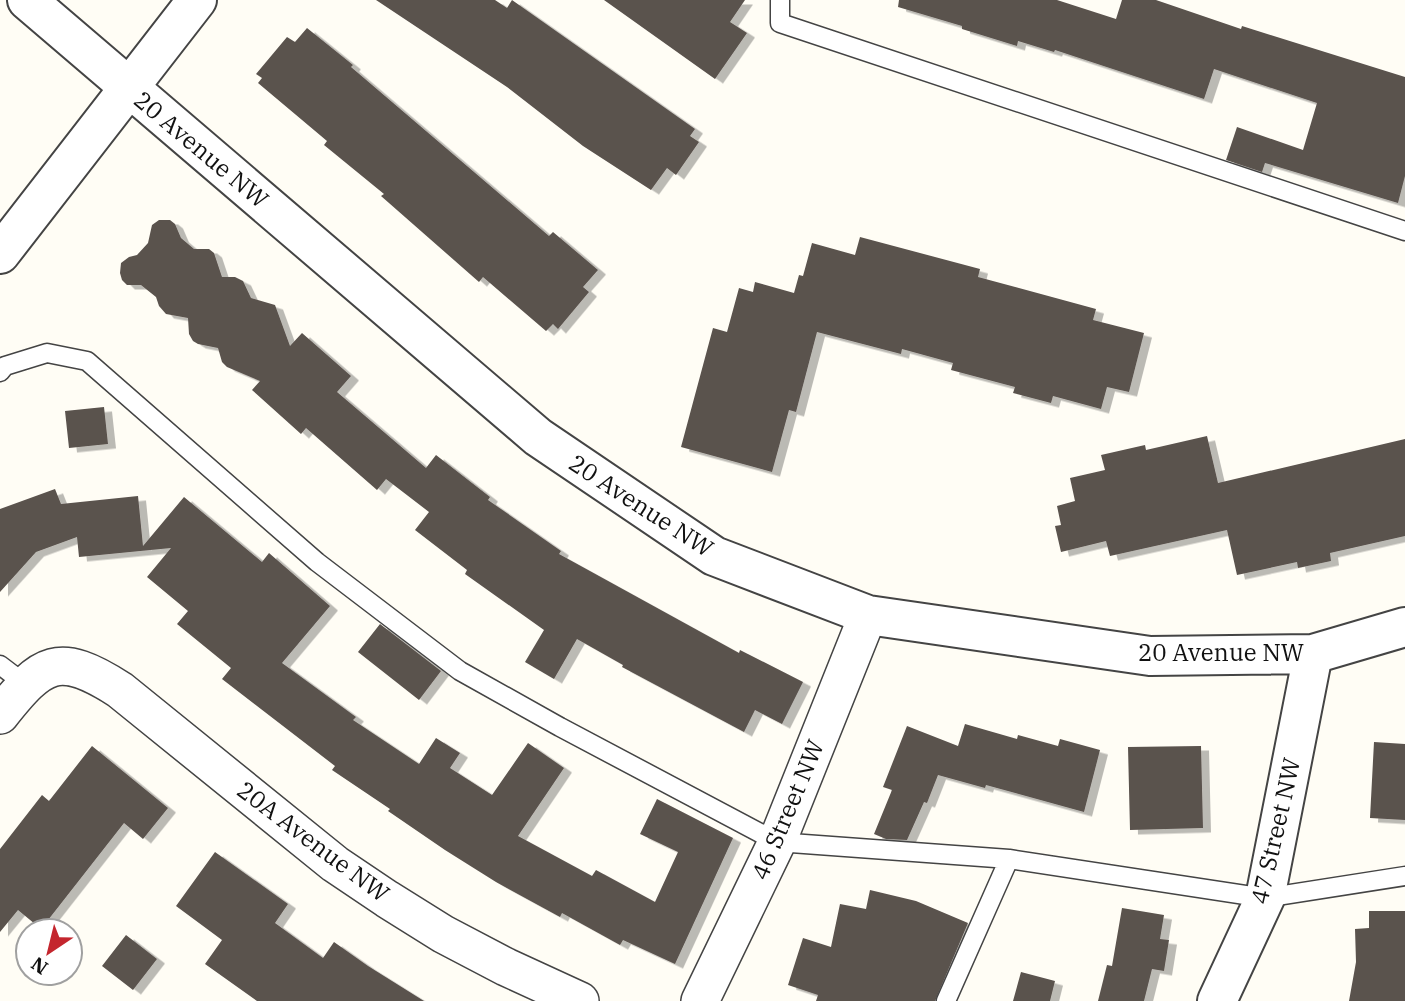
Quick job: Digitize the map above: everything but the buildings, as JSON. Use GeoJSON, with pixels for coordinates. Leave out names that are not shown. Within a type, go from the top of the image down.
{"type":"FeatureCollection","features":[{"type":"Feature","properties":{"kind":"street","name":"20 Avenue NW"},"geometry":{"type":"LineString","coordinates":[[27,0],[538,438],[714,556],[868,615],[1150,656],[1313,654],[1405,627]]}},
{"type":"Feature","properties":{"kind":"street"},"geometry":{"type":"LineString","coordinates":[[0,254],[197,0]]}},
{"type":"Feature","properties":{"kind":"street","name":"46 Street NW"},"geometry":{"type":"LineString","coordinates":[[700,1001],[777,842],[868,615]]}},
{"type":"Feature","properties":{"kind":"street","name":"47 Street NW"},"geometry":{"type":"LineString","coordinates":[[1217,1001],[1265,898],[1313,654]]}},
{"type":"Feature","properties":{"kind":"street","name":"20A Avenue NW"},"geometry":{"type":"LineString","coordinates":[[13,674],[75,667],[96,675],[120,690],[335,864],[387,900],[443,934],[506,967],[580,1001]]}},
{"type":"Feature","properties":{"kind":"street"},"geometry":{"type":"LineString","coordinates":[[0,715],[13,674]]}},
{"type":"Feature","properties":{"kind":"lane"},"geometry":{"type":"LineString","coordinates":[[780,0],[780,23],[1405,231]]}},
{"type":"Feature","properties":{"kind":"lane"},"geometry":{"type":"LineString","coordinates":[[0,372],[5,366],[47,353],[87,361],[317,562],[460,671],[777,842],[1009,859],[1265,898],[1405,876]]}},
{"type":"Feature","properties":{"kind":"lane"},"geometry":{"type":"LineString","coordinates":[[946,1001],[1009,859]]}}]}
